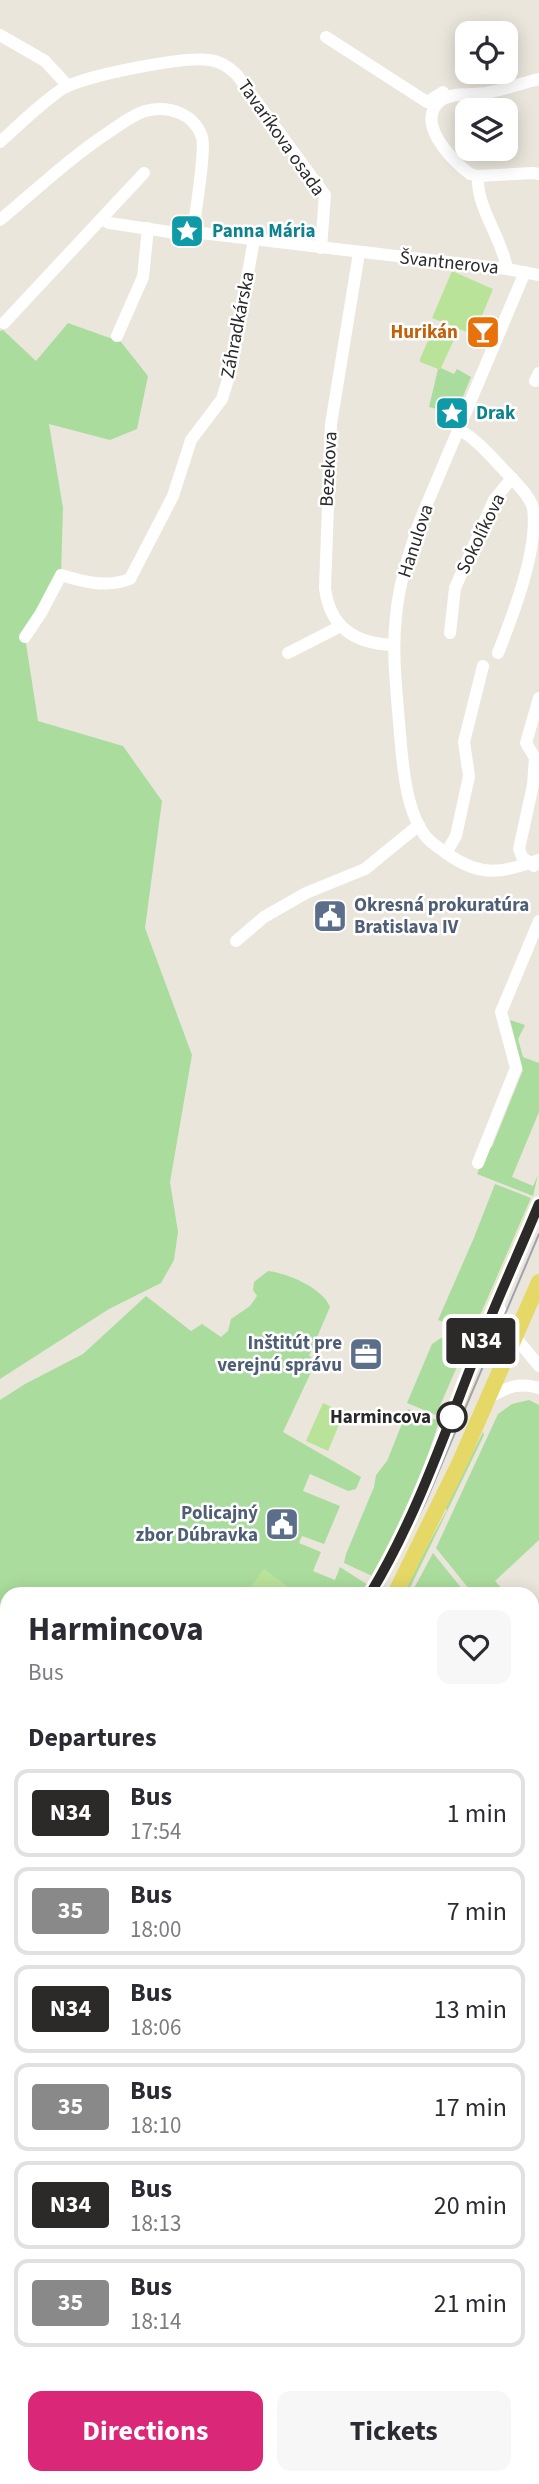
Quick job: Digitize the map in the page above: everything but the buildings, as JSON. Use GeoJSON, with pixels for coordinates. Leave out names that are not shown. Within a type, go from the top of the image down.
{"type":"FeatureCollection","features":[{"type":"Feature","properties":{"kind":"main road"},"geometry":{"type":"LineString","coordinates":[[374,1587],[420,1494],[480,1342],[539,1204]]}},
{"type":"Feature","properties":{"kind":"main road"},"geometry":{"type":"LineString","coordinates":[[399,1587],[490,1397],[539,1282]]}},
{"type":"Feature","properties":{"kind":"street"},"geometry":{"type":"LineString","coordinates":[[0,35],[45,61],[68,86]]}},
{"type":"Feature","properties":{"kind":"street"},"geometry":{"type":"LineString","coordinates":[[326,37],[427,102],[442,92],[448,97]]}},
{"type":"Feature","properties":{"kind":"street","name":"Tavaríkova osada"},"geometry":{"type":"LineString","coordinates":[[0,142],[68,86],[169,62],[206,59],[228,66],[325,195],[321,248]]}},
{"type":"Feature","properties":{"kind":"street"},"geometry":{"type":"LineString","coordinates":[[539,79],[486,93],[448,97],[436,106],[431,123],[433,132],[464,169],[478,176],[539,174]]}},
{"type":"Feature","properties":{"kind":"street"},"geometry":{"type":"LineString","coordinates":[[0,220],[74,157],[122,124],[145,111],[167,110],[180,112],[192,120],[203,138],[193,233]]}},
{"type":"Feature","properties":{"kind":"street"},"geometry":{"type":"LineString","coordinates":[[5,323],[144,173]]}},
{"type":"Feature","properties":{"kind":"street"},"geometry":{"type":"LineString","coordinates":[[478,176],[477,190],[505,252],[507,269]]}},
{"type":"Feature","properties":{"kind":"street"},"geometry":{"type":"LineString","coordinates":[[102,219],[109,223],[183,234],[321,248]]}},
{"type":"Feature","properties":{"kind":"street"},"geometry":{"type":"LineString","coordinates":[[117,336],[143,277],[148,228]]}},
{"type":"Feature","properties":{"kind":"street","name":"Záhradkárska"},"geometry":{"type":"LineString","coordinates":[[25,637],[41,614],[61,575],[86,582],[115,585],[130,579],[173,496],[191,440],[222,399],[229,376],[254,240]]}},
{"type":"Feature","properties":{"kind":"street","name":"Švantnerova"},"geometry":{"type":"LineString","coordinates":[[321,248],[539,275]]}},
{"type":"Feature","properties":{"kind":"street","name":"Bezekova"},"geometry":{"type":"LineString","coordinates":[[341,626],[328,609],[325,588],[330,439],[336,386],[359,253]]}},
{"type":"Feature","properties":{"kind":"street","name":"Hanulova"},"geometry":{"type":"LineString","coordinates":[[525,272],[421,518],[408,556],[396,615],[394,682],[407,787],[419,825],[427,838],[474,869],[509,871],[536,864]]}},
{"type":"Feature","properties":{"kind":"street"},"geometry":{"type":"LineString","coordinates":[[459,429],[477,440],[512,478],[533,505],[536,520],[534,562],[498,653]]}},
{"type":"Feature","properties":{"kind":"street","name":"Sokolíkova"},"geometry":{"type":"LineString","coordinates":[[450,633],[455,588],[494,499],[512,478]]}},
{"type":"Feature","properties":{"kind":"street"},"geometry":{"type":"LineString","coordinates":[[288,653],[341,626],[364,639],[394,645]]}},
{"type":"Feature","properties":{"kind":"street"},"geometry":{"type":"LineString","coordinates":[[446,853],[456,836],[469,776],[464,742],[483,666]]}},
{"type":"Feature","properties":{"kind":"street"},"geometry":{"type":"LineString","coordinates":[[536,864],[522,857],[519,849],[533,785],[535,758],[526,743],[539,698]]}},
{"type":"Feature","properties":{"kind":"street"},"geometry":{"type":"LineString","coordinates":[[236,941],[264,917],[306,893],[378,861],[419,825]]}},
{"type":"Feature","properties":{"kind":"street"},"geometry":{"type":"LineString","coordinates":[[478,1163],[516,1068],[501,1012],[539,921]]}},
{"type":"Feature","properties":{"kind":"street"},"geometry":{"type":"LineString","coordinates":[[497,1302],[506,1326],[539,1366]]}},
{"type":"Feature","properties":{"kind":"street"},"geometry":{"type":"LineString","coordinates":[[480,1342],[496,1336],[516,1336]]}},
{"type":"Feature","properties":{"kind":"street"},"geometry":{"type":"LineString","coordinates":[[490,1397],[506,1387],[517,1385],[539,1388]]}},
{"type":"Feature","properties":{"kind":"green space"},"geometry":{"type":"Polygon","coordinates":[[[452,271],[493,289],[474,335],[432,318],[452,271]]]}},
{"type":"Feature","properties":{"kind":"green space"},"geometry":{"type":"Polygon","coordinates":[[[68,323],[121,342],[148,376],[137,429],[110,440],[49,424],[63,508],[61,575],[25,637],[38,721],[123,746],[162,801],[145,928],[192,1055],[170,1182],[178,1232],[174,1260],[161,1283],[109,1309],[0,1379],[0,331],[3,330],[36,361],[68,323]]]}},
{"type":"Feature","properties":{"kind":"green space"},"geometry":{"type":"Polygon","coordinates":[[[437,325],[456,335],[441,368],[438,369],[420,362],[437,325]]]}},
{"type":"Feature","properties":{"kind":"green space"},"geometry":{"type":"Polygon","coordinates":[[[438,369],[454,374],[457,369],[471,377],[456,414],[429,407],[438,369]]]}},
{"type":"Feature","properties":{"kind":"green space"},"geometry":{"type":"Polygon","coordinates":[[[510,1020],[525,1025],[518,1039],[523,1057],[539,1063],[539,1112],[512,1177],[533,1186],[538,1175],[533,1196],[477,1174],[487,1148],[492,1147],[523,1070],[510,1020]]]}},
{"type":"Feature","properties":{"kind":"green space"},"geometry":{"type":"Polygon","coordinates":[[[495,1184],[531,1198],[479,1318],[473,1329],[466,1332],[438,1320],[495,1184]]]}},
{"type":"Feature","properties":{"kind":"green space"},"geometry":{"type":"Polygon","coordinates":[[[268,1271],[285,1275],[312,1288],[330,1307],[309,1356],[312,1357],[308,1365],[313,1368],[283,1432],[361,1477],[356,1489],[348,1491],[310,1474],[303,1491],[340,1506],[324,1544],[302,1536],[299,1543],[321,1552],[313,1571],[335,1580],[340,1567],[368,1585],[367,1587],[0,1587],[0,1400],[83,1354],[146,1296],[191,1331],[202,1324],[221,1337],[228,1331],[231,1319],[250,1306],[257,1296],[253,1290],[254,1282],[268,1271]]]}},
{"type":"Feature","properties":{"kind":"green space"},"geometry":{"type":"Polygon","coordinates":[[[441,1338],[456,1342],[462,1355],[436,1415],[407,1403],[432,1344],[441,1338]]]}},
{"type":"Feature","properties":{"kind":"green space"},"geometry":{"type":"Polygon","coordinates":[[[529,1400],[539,1405],[539,1540],[495,1581],[501,1587],[467,1587],[436,1548],[498,1414],[512,1404],[529,1400]]]}},
{"type":"Feature","properties":{"kind":"green space"},"geometry":{"type":"Polygon","coordinates":[[[323,1403],[344,1413],[328,1451],[306,1441],[323,1403]]]}},
{"type":"Feature","properties":{"kind":"green space"},"geometry":{"type":"Polygon","coordinates":[[[408,1409],[439,1421],[410,1500],[372,1576],[344,1563],[374,1487],[376,1475],[387,1461],[408,1409]]]}},
{"type":"Feature","properties":{"kind":"green space"},"geometry":{"type":"Polygon","coordinates":[[[483,1432],[484,1435],[410,1587],[405,1587],[447,1510],[445,1508],[483,1432]]]}},
{"type":"Feature","properties":{"kind":"green space"},"geometry":{"type":"Polygon","coordinates":[[[433,1553],[461,1587],[415,1587],[433,1553]]]}},
{"type":"Feature","properties":{"kind":"green space"},"geometry":{"type":"Polygon","coordinates":[[[264,1569],[288,1587],[250,1587],[264,1569]]]}},
{"type":"Feature","properties":{"kind":"tram line"},"geometry":{"type":"LineString","coordinates":[[383,1587],[426,1501],[539,1234]]}},
{"type":"Feature","properties":{"kind":"bus line","name":"N34"},"geometry":{"type":"LineString","coordinates":[[375,1587],[423,1488],[480,1342],[539,1204]]}},
{"type":"Feature","properties":{"kind":"place","name":"Panna Mária"},"geometry":{"type":"Point","coordinates":[187,231]}},
{"type":"Feature","properties":{"kind":"place","name":"Hurikán"},"geometry":{"type":"Point","coordinates":[483,332]}},
{"type":"Feature","properties":{"kind":"place","name":"Drak"},"geometry":{"type":"Point","coordinates":[452,413]}},
{"type":"Feature","properties":{"kind":"place","name":"Okresná prokuratúra Bratislava IV"},"geometry":{"type":"Point","coordinates":[330,916]}},
{"type":"Feature","properties":{"kind":"place","name":"Inštitút pre verejnú správu"},"geometry":{"type":"Point","coordinates":[366,1354]}},
{"type":"Feature","properties":{"kind":"place","name":"Harmincova"},"geometry":{"type":"Point","coordinates":[452,1417]}},
{"type":"Feature","properties":{"kind":"place","name":"Policajný zbor Dúbravka"},"geometry":{"type":"Point","coordinates":[282,1524]}}]}
